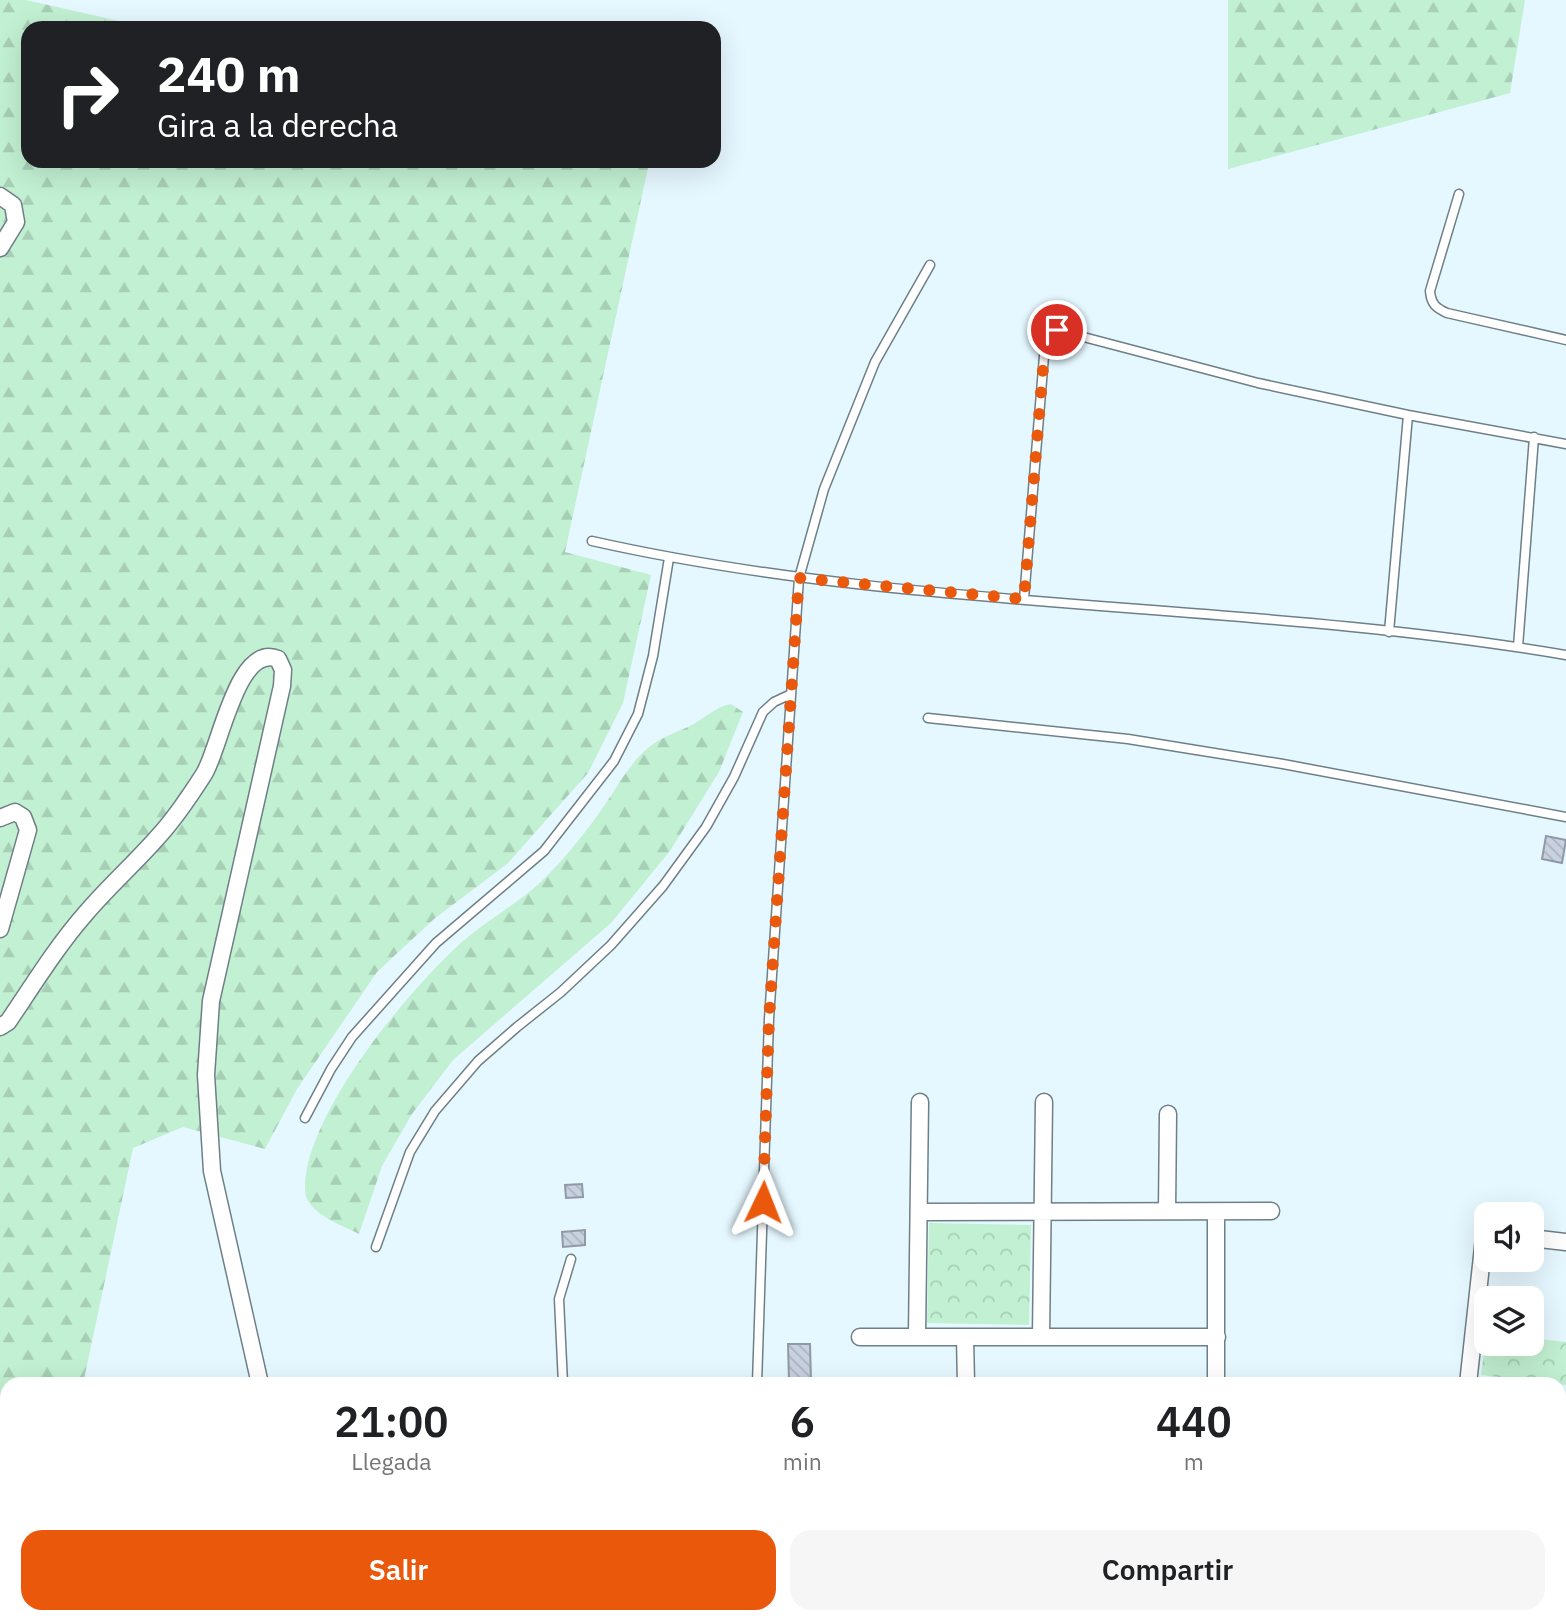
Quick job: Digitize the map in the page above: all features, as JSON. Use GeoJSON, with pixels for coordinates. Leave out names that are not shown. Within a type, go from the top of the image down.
{"type":"FeatureCollection","features":[{"type":"Feature","properties":{"kind":"street"},"geometry":{"type":"LineString","coordinates":[[0,196],[13,205],[16,222],[0,248]]}},
{"type":"Feature","properties":{"kind":"street"},"geometry":{"type":"LineString","coordinates":[[0,1027],[8,1022],[85,913],[158,837],[206,772],[242,676],[255,660],[271,656],[278,659],[283,670],[282,686],[207,1028],[206,1075],[212,1171],[258,1377]]}},
{"type":"Feature","properties":{"kind":"street"},"geometry":{"type":"LineString","coordinates":[[0,818],[15,812],[23,817],[28,830],[0,929]]}},
{"type":"Feature","properties":{"kind":"street"},"geometry":{"type":"LineString","coordinates":[[916,1336],[920,1102]]}},
{"type":"Feature","properties":{"kind":"street"},"geometry":{"type":"LineString","coordinates":[[1041,1337],[1044,1102]]}},
{"type":"Feature","properties":{"kind":"street"},"geometry":{"type":"LineString","coordinates":[[1167,1114],[1167,1211]]}},
{"type":"Feature","properties":{"kind":"street"},"geometry":{"type":"LineString","coordinates":[[919,1212],[1271,1211]]}},
{"type":"Feature","properties":{"kind":"street"},"geometry":{"type":"LineString","coordinates":[[1216,1212],[1216,1377]]}},
{"type":"Feature","properties":{"kind":"street"},"geometry":{"type":"LineString","coordinates":[[1544,1239],[1566,1242]]}},
{"type":"Feature","properties":{"kind":"street"},"geometry":{"type":"LineString","coordinates":[[1469,1377],[1480,1272]]}},
{"type":"Feature","properties":{"kind":"street"},"geometry":{"type":"LineString","coordinates":[[860,1336],[1217,1337]]}},
{"type":"Feature","properties":{"kind":"street"},"geometry":{"type":"LineString","coordinates":[[965,1336],[966,1377]]}},
{"type":"Feature","properties":{"kind":"lane"},"geometry":{"type":"LineString","coordinates":[[1459,194],[1430,291],[1431,300],[1437,308],[1447,313],[1566,340]]}},
{"type":"Feature","properties":{"kind":"lane"},"geometry":{"type":"LineString","coordinates":[[757,1377],[769,1019],[799,578],[824,489],[875,362],[930,265]]}},
{"type":"Feature","properties":{"kind":"lane"},"geometry":{"type":"LineString","coordinates":[[1024,599],[1045,344],[1050,333],[1057,330],[1258,383],[1408,415],[1566,444]]}},
{"type":"Feature","properties":{"kind":"lane"},"geometry":{"type":"LineString","coordinates":[[1389,632],[1408,415]]}},
{"type":"Feature","properties":{"kind":"lane"},"geometry":{"type":"LineString","coordinates":[[1518,647],[1534,438]]}},
{"type":"Feature","properties":{"kind":"lane"},"geometry":{"type":"LineString","coordinates":[[592,541],[669,558],[799,578],[1389,632],[1566,655]]}},
{"type":"Feature","properties":{"kind":"lane"},"geometry":{"type":"LineString","coordinates":[[305,1118],[331,1069],[352,1037],[436,943],[544,851],[614,761],[641,702],[659,624],[669,558]]}},
{"type":"Feature","properties":{"kind":"lane"},"geometry":{"type":"LineString","coordinates":[[376,1247],[410,1152],[435,1111],[478,1061],[561,992],[611,945],[663,886],[712,817],[763,712],[774,702],[791,694]]}},
{"type":"Feature","properties":{"kind":"lane"},"geometry":{"type":"LineString","coordinates":[[928,718],[1128,739],[1283,764],[1566,817]]}},
{"type":"Feature","properties":{"kind":"lane"},"geometry":{"type":"LineString","coordinates":[[563,1377],[559,1299],[571,1259]]}},
{"type":"Feature","properties":{"kind":"green space"},"geometry":{"type":"Polygon","coordinates":[[[0,0],[26,0],[119,21],[21,21],[21,168],[648,168],[565,552],[651,575],[623,703],[588,773],[507,864],[434,919],[377,972],[297,1089],[265,1149],[183,1127],[133,1148],[84,1377],[0,1377],[0,0]]]}},
{"type":"Feature","properties":{"kind":"green space"},"geometry":{"type":"Polygon","coordinates":[[[1228,0],[1525,0],[1510,93],[1228,169],[1228,0]]]}},
{"type":"Feature","properties":{"kind":"green space"},"geometry":{"type":"Polygon","coordinates":[[[731,704],[743,712],[719,772],[670,851],[611,923],[453,1060],[412,1114],[382,1166],[359,1234],[317,1211],[307,1199],[305,1190],[306,1173],[314,1144],[346,1081],[391,1018],[462,942],[551,872],[584,834],[642,754],[663,738],[731,704]]]}},
{"type":"Feature","properties":{"kind":"green space"},"geometry":{"type":"Polygon","coordinates":[[[929,1223],[1031,1225],[1029,1325],[927,1323],[929,1223]]]}},
{"type":"Feature","properties":{"kind":"green space"},"geometry":{"type":"Polygon","coordinates":[[[1544,1339],[1566,1342],[1566,1377],[1481,1375],[1484,1356],[1544,1356],[1544,1339]]]}},
{"type":"Feature","properties":{"kind":"building"},"geometry":{"type":"Polygon","coordinates":[[[1546,836],[1566,840],[1562,863],[1542,859],[1546,836]]]}},
{"type":"Feature","properties":{"kind":"building"},"geometry":{"type":"Polygon","coordinates":[[[582,1184],[583,1197],[566,1198],[565,1185],[582,1184]]]}},
{"type":"Feature","properties":{"kind":"building"},"geometry":{"type":"Polygon","coordinates":[[[585,1230],[585,1245],[563,1247],[562,1232],[585,1230]]]}},
{"type":"Feature","properties":{"kind":"building"},"geometry":{"type":"Polygon","coordinates":[[[788,1344],[810,1344],[811,1377],[789,1377],[788,1344]]]}},
{"type":"Feature","properties":{"kind":"route"},"geometry":{"type":"LineString","coordinates":[[763,1202],[769,1019],[799,578],[1024,599],[1045,344],[1046,337],[1057,330]]}}]}
